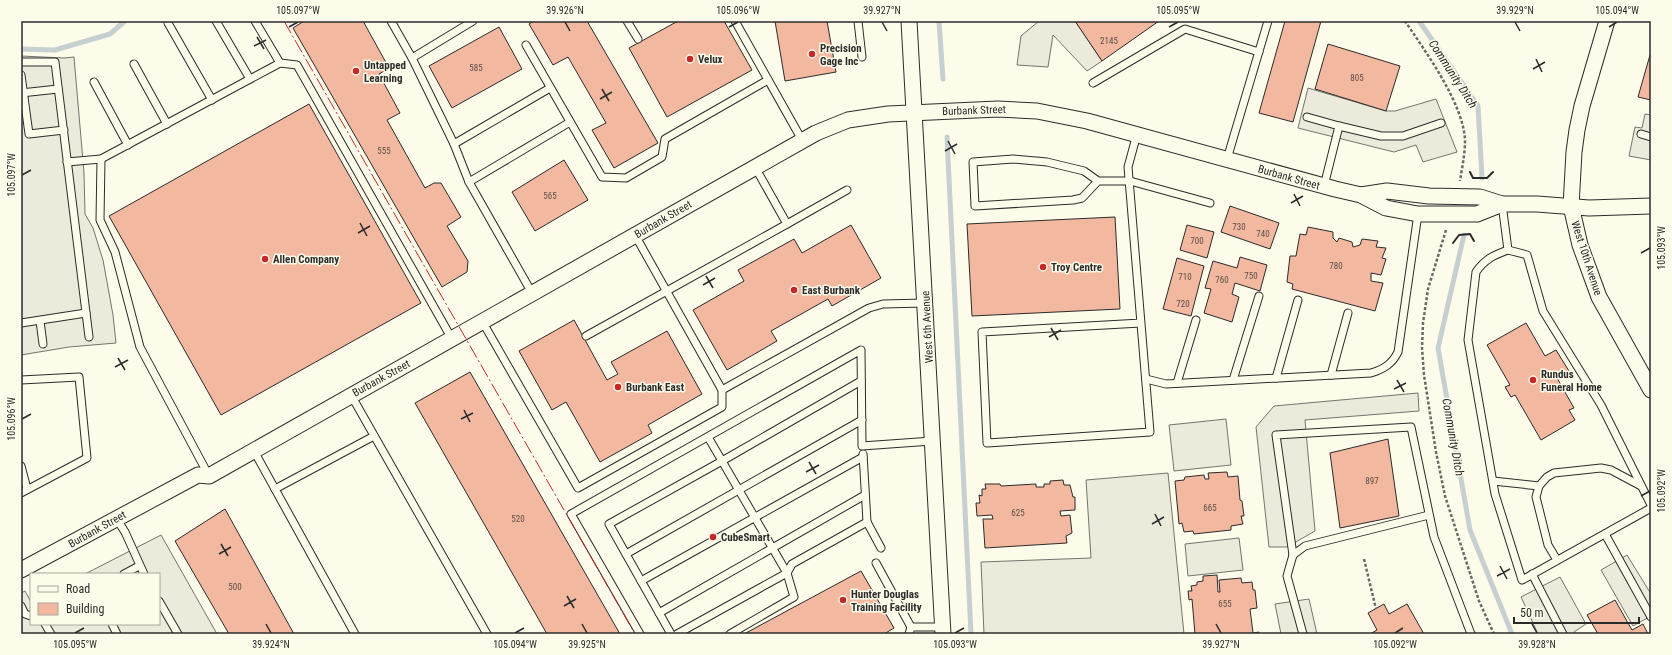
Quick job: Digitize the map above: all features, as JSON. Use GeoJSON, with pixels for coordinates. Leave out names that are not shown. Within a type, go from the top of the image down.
{"type":"FeatureCollection","features":[{"type":"Feature","properties":{"kind":"street","name":"West 6th Avenue"},"geometry":{"type":"LineString","coordinates":[[909,21],[943,630]]}},
{"type":"Feature","properties":{"kind":"street","name":"West 10th Avenue"},"geometry":{"type":"LineString","coordinates":[[1606,21],[1582,106],[1577,130],[1574,152],[1571,206],[1580,245],[1600,297],[1651,390]]}},
{"type":"Feature","properties":{"kind":"street","name":"Burbank Street"},"geometry":{"type":"LineString","coordinates":[[21,570],[198,475],[209,476],[802,140],[848,120],[860,117],[915,112],[998,109],[1037,111],[1063,115],[1361,195],[1386,208],[1418,214],[1477,214],[1502,204]]}},
{"type":"Feature","properties":{"kind":"street","name":"Burbank Street"},"geometry":{"type":"LineString","coordinates":[[1361,195],[1387,191],[1429,196],[1480,197],[1502,204],[1606,208],[1651,206]]}},
{"type":"Feature","properties":{"kind":"lane"},"geometry":{"type":"LineString","coordinates":[[216,21],[250,79]]}},
{"type":"Feature","properties":{"kind":"lane"},"geometry":{"type":"LineString","coordinates":[[255,21],[280,63]]}},
{"type":"Feature","properties":{"kind":"lane"},"geometry":{"type":"LineString","coordinates":[[391,21],[412,58],[454,144],[469,182],[532,293]]}},
{"type":"Feature","properties":{"kind":"lane"},"geometry":{"type":"LineString","coordinates":[[412,58],[472,21]]}},
{"type":"Feature","properties":{"kind":"lane"},"geometry":{"type":"LineString","coordinates":[[627,21],[638,39]]}},
{"type":"Feature","properties":{"kind":"lane"},"geometry":{"type":"LineString","coordinates":[[735,21],[802,140]]}},
{"type":"Feature","properties":{"kind":"lane"},"geometry":{"type":"LineString","coordinates":[[858,21],[862,57]]}},
{"type":"Feature","properties":{"kind":"lane"},"geometry":{"type":"LineString","coordinates":[[1227,159],[1268,21]]}},
{"type":"Feature","properties":{"kind":"lane"},"geometry":{"type":"LineString","coordinates":[[168,23],[212,100]]}},
{"type":"Feature","properties":{"kind":"lane"},"geometry":{"type":"LineString","coordinates":[[1093,83],[1185,28],[1259,52]]}},
{"type":"Feature","properties":{"kind":"lane"},"geometry":{"type":"LineString","coordinates":[[526,45],[602,177],[626,178],[662,157],[665,139],[768,80]]}},
{"type":"Feature","properties":{"kind":"lane"},"geometry":{"type":"LineString","coordinates":[[21,62],[55,62],[89,337]]}},
{"type":"Feature","properties":{"kind":"lane"},"geometry":{"type":"LineString","coordinates":[[67,162],[101,159],[280,63],[297,65],[452,339]]}},
{"type":"Feature","properties":{"kind":"lane"},"geometry":{"type":"LineString","coordinates":[[134,64],[167,124]]}},
{"type":"Feature","properties":{"kind":"lane"},"geometry":{"type":"LineString","coordinates":[[21,75],[22,93],[29,134],[64,130]]}},
{"type":"Feature","properties":{"kind":"lane"},"geometry":{"type":"LineString","coordinates":[[94,82],[128,145]]}},
{"type":"Feature","properties":{"kind":"lane"},"geometry":{"type":"LineString","coordinates":[[454,144],[550,88]]}},
{"type":"Feature","properties":{"kind":"lane"},"geometry":{"type":"LineString","coordinates":[[22,93],[58,89]]}},
{"type":"Feature","properties":{"kind":"lane"},"geometry":{"type":"LineString","coordinates":[[1307,116],[1339,126],[1381,136],[1403,136],[1441,123]]}},
{"type":"Feature","properties":{"kind":"lane"},"geometry":{"type":"LineString","coordinates":[[469,182],[570,122]]}},
{"type":"Feature","properties":{"kind":"lane"},"geometry":{"type":"LineString","coordinates":[[1324,186],[1339,126]]}},
{"type":"Feature","properties":{"kind":"lane"},"geometry":{"type":"LineString","coordinates":[[1136,134],[1128,167],[1142,323],[1150,432],[987,443],[982,332],[1142,323]]}},
{"type":"Feature","properties":{"kind":"lane"},"geometry":{"type":"LineString","coordinates":[[1642,134],[1651,137]]}},
{"type":"Feature","properties":{"kind":"lane"},"geometry":{"type":"LineString","coordinates":[[101,159],[100,220],[115,252],[140,346],[209,476]]}},
{"type":"Feature","properties":{"kind":"lane"},"geometry":{"type":"LineString","coordinates":[[1098,180],[1082,198],[1074,200],[975,206],[973,162],[1013,159],[1047,162],[1084,171],[1098,180],[1130,181],[1210,203]]}},
{"type":"Feature","properties":{"kind":"lane"},"geometry":{"type":"LineString","coordinates":[[755,167],[787,224]]}},
{"type":"Feature","properties":{"kind":"lane"},"geometry":{"type":"LineString","coordinates":[[586,336],[848,190]]}},
{"type":"Feature","properties":{"kind":"lane"},"geometry":{"type":"LineString","coordinates":[[1502,204],[1508,250]]}},
{"type":"Feature","properties":{"kind":"lane"},"geometry":{"type":"LineString","coordinates":[[1146,379],[1166,384],[1177,384],[1371,373],[1388,365],[1394,360],[1398,352],[1418,214]]}},
{"type":"Feature","properties":{"kind":"lane"},"geometry":{"type":"LineString","coordinates":[[482,321],[578,488],[722,407],[722,390],[635,235]]}},
{"type":"Feature","properties":{"kind":"lane"},"geometry":{"type":"LineString","coordinates":[[1651,505],[1600,405],[1543,311],[1526,255],[1508,250],[1490,256],[1481,264],[1476,272],[1468,340],[1495,494],[1522,580],[1651,508]]}},
{"type":"Feature","properties":{"kind":"lane"},"geometry":{"type":"LineString","coordinates":[[1233,380],[1259,296]]}},
{"type":"Feature","properties":{"kind":"lane"},"geometry":{"type":"LineString","coordinates":[[1276,378],[1298,300]]}},
{"type":"Feature","properties":{"kind":"lane"},"geometry":{"type":"LineString","coordinates":[[722,390],[870,308],[883,304],[925,303]]}},
{"type":"Feature","properties":{"kind":"lane"},"geometry":{"type":"LineString","coordinates":[[21,323],[86,313]]}},
{"type":"Feature","properties":{"kind":"lane"},"geometry":{"type":"LineString","coordinates":[[1331,375],[1348,313]]}},
{"type":"Feature","properties":{"kind":"lane"},"geometry":{"type":"LineString","coordinates":[[1177,384],[1196,320]]}},
{"type":"Feature","properties":{"kind":"lane"},"geometry":{"type":"LineString","coordinates":[[40,321],[43,344]]}},
{"type":"Feature","properties":{"kind":"lane"},"geometry":{"type":"LineString","coordinates":[[640,634],[571,514],[861,350],[862,446],[867,522],[881,548]]}},
{"type":"Feature","properties":{"kind":"lane"},"geometry":{"type":"LineString","coordinates":[[21,380],[79,377],[87,458],[24,491],[21,466]]}},
{"type":"Feature","properties":{"kind":"lane"},"geometry":{"type":"LineString","coordinates":[[670,634],[609,524],[861,381]]}},
{"type":"Feature","properties":{"kind":"lane"},"geometry":{"type":"LineString","coordinates":[[352,395],[487,634]]}},
{"type":"Feature","properties":{"kind":"lane"},"geometry":{"type":"LineString","coordinates":[[626,554],[862,420]]}},
{"type":"Feature","properties":{"kind":"lane"},"geometry":{"type":"LineString","coordinates":[[1303,634],[1287,576],[1293,555],[1276,436],[1411,427],[1434,537],[1471,634]]}},
{"type":"Feature","properties":{"kind":"lane"},"geometry":{"type":"LineString","coordinates":[[275,489],[374,436]]}},
{"type":"Feature","properties":{"kind":"lane"},"geometry":{"type":"LineString","coordinates":[[708,437],[787,573],[794,597],[730,634]]}},
{"type":"Feature","properties":{"kind":"lane"},"geometry":{"type":"LineString","coordinates":[[862,446],[932,441]]}},
{"type":"Feature","properties":{"kind":"lane"},"geometry":{"type":"LineString","coordinates":[[254,451],[355,634]]}},
{"type":"Feature","properties":{"kind":"lane"},"geometry":{"type":"LineString","coordinates":[[641,581],[863,457]]}},
{"type":"Feature","properties":{"kind":"lane"},"geometry":{"type":"LineString","coordinates":[[1557,560],[1548,545],[1536,497],[1539,486],[1547,477],[1554,473],[1601,468],[1611,470],[1641,486]]}},
{"type":"Feature","properties":{"kind":"lane"},"geometry":{"type":"LineString","coordinates":[[1493,481],[1539,486]]}},
{"type":"Feature","properties":{"kind":"lane"},"geometry":{"type":"LineString","coordinates":[[659,613],[865,495]]}},
{"type":"Feature","properties":{"kind":"lane"},"geometry":{"type":"LineString","coordinates":[[1293,555],[1305,546],[1429,516]]}},
{"type":"Feature","properties":{"kind":"lane"},"geometry":{"type":"LineString","coordinates":[[116,518],[125,532],[143,573]]}},
{"type":"Feature","properties":{"kind":"lane"},"geometry":{"type":"LineString","coordinates":[[677,634],[787,573],[792,564],[867,522]]}},
{"type":"Feature","properties":{"kind":"lane"},"geometry":{"type":"LineString","coordinates":[[1605,534],[1651,617]]}},
{"type":"Feature","properties":{"kind":"lane"},"geometry":{"type":"LineString","coordinates":[[876,564],[910,630],[943,630]]}},
{"type":"Feature","properties":{"kind":"lane"},"geometry":{"type":"LineString","coordinates":[[126,573],[139,566]]}},
{"type":"Feature","properties":{"kind":"lane"},"geometry":{"type":"LineString","coordinates":[[1532,574],[1563,634]]}},
{"type":"Feature","properties":{"kind":"lane"},"geometry":{"type":"LineString","coordinates":[[160,603],[178,634]]}},
{"type":"Feature","properties":{"kind":"lane"},"geometry":{"type":"LineString","coordinates":[[21,606],[26,616]]}},
{"type":"Feature","properties":{"kind":"lane"},"geometry":{"type":"LineString","coordinates":[[46,625],[51,634]]}},
{"type":"Feature","properties":{"kind":"lane"},"geometry":{"type":"LineString","coordinates":[[112,625],[117,634]]}},
{"type":"Feature","properties":{"kind":"path"},"geometry":{"type":"LineString","coordinates":[[1404,21],[1439,75],[1461,120],[1465,140],[1457,196]]}},
{"type":"Feature","properties":{"kind":"path"},"geometry":{"type":"LineString","coordinates":[[1452,214],[1428,289],[1423,323],[1422,348],[1424,375],[1436,452],[1445,496],[1479,601],[1494,634]]}},
{"type":"Feature","properties":{"kind":"path"},"geometry":{"type":"LineString","coordinates":[[1364,559],[1376,608]]}},
{"type":"Feature","properties":{"kind":"shaded area"},"geometry":{"type":"Polygon","coordinates":[[[1039,21],[1075,21],[1102,61],[1087,71],[1053,35],[1048,67],[1017,65],[1021,36],[1039,21]]]}},
{"type":"Feature","properties":{"kind":"shaded area"},"geometry":{"type":"Polygon","coordinates":[[[21,56],[74,57],[84,173],[85,214],[93,228],[103,260],[113,315],[116,343],[69,347],[21,355],[21,56]]]}},
{"type":"Feature","properties":{"kind":"shaded area"},"geometry":{"type":"Polygon","coordinates":[[[1308,88],[1386,111],[1395,111],[1436,99],[1457,152],[1423,162],[1416,145],[1394,152],[1298,128],[1308,88]]]}},
{"type":"Feature","properties":{"kind":"shaded area"},"geometry":{"type":"Polygon","coordinates":[[[1645,114],[1651,115],[1651,160],[1629,156],[1635,127],[1642,128],[1645,114]]]}},
{"type":"Feature","properties":{"kind":"shaded area"},"geometry":{"type":"Polygon","coordinates":[[[1418,393],[1419,411],[1305,420],[1315,531],[1287,547],[1269,547],[1256,427],[1274,406],[1418,393]]]}},
{"type":"Feature","properties":{"kind":"shaded area"},"geometry":{"type":"Polygon","coordinates":[[[1226,419],[1231,465],[1174,471],[1169,425],[1226,419]]]}},
{"type":"Feature","properties":{"kind":"shaded area"},"geometry":{"type":"Polygon","coordinates":[[[1168,473],[1184,634],[984,634],[981,562],[1091,558],[1086,480],[1168,473]]]}},
{"type":"Feature","properties":{"kind":"shaded area"},"geometry":{"type":"Polygon","coordinates":[[[161,535],[217,634],[21,634],[21,593],[25,591],[30,600],[30,625],[160,625],[160,573],[87,573],[161,535]]]}},
{"type":"Feature","properties":{"kind":"shaded area"},"geometry":{"type":"Polygon","coordinates":[[[1239,538],[1243,570],[1188,576],[1185,544],[1239,538]]]}},
{"type":"Feature","properties":{"kind":"shaded area"},"geometry":{"type":"Polygon","coordinates":[[[1627,555],[1651,594],[1651,616],[1633,626],[1601,570],[1627,555]]]}},
{"type":"Feature","properties":{"kind":"shaded area"},"geometry":{"type":"Polygon","coordinates":[[[1560,577],[1586,624],[1574,632],[1575,634],[1538,634],[1521,597],[1560,577]]]}},
{"type":"Feature","properties":{"kind":"shaded area"},"geometry":{"type":"Polygon","coordinates":[[[1309,599],[1317,634],[1281,634],[1275,604],[1309,599]]]}},
{"type":"Feature","properties":{"kind":"building"},"geometry":{"type":"Polygon","coordinates":[[[304,21],[363,21],[389,68],[379,74],[400,113],[387,120],[425,188],[434,183],[441,183],[461,217],[447,226],[468,261],[467,272],[442,287],[293,28],[304,21]]]}},
{"type":"Feature","properties":{"kind":"building"},"geometry":{"type":"Polygon","coordinates":[[[534,21],[587,21],[658,143],[614,168],[592,130],[606,123],[568,57],[553,65],[529,24],[534,21]]]}},
{"type":"Feature","properties":{"kind":"building","name":"Velux"},"geometry":{"type":"Polygon","coordinates":[[[678,21],[724,21],[752,70],[667,117],[629,48],[678,21]]]}},
{"type":"Feature","properties":{"kind":"building"},"geometry":{"type":"Polygon","coordinates":[[[775,21],[827,21],[836,72],[785,81],[775,21]]]}},
{"type":"Feature","properties":{"kind":"building"},"geometry":{"type":"Polygon","coordinates":[[[1075,21],[1159,21],[1102,61],[1075,21]]]}},
{"type":"Feature","properties":{"kind":"building"},"geometry":{"type":"Polygon","coordinates":[[[1285,21],[1321,21],[1293,122],[1259,113],[1285,21]]]}},
{"type":"Feature","properties":{"kind":"building"},"geometry":{"type":"Polygon","coordinates":[[[499,27],[522,69],[452,108],[429,66],[499,27]]]}},
{"type":"Feature","properties":{"kind":"building"},"geometry":{"type":"Polygon","coordinates":[[[1328,44],[1400,66],[1386,111],[1315,89],[1328,44]]]}},
{"type":"Feature","properties":{"kind":"building"},"geometry":{"type":"Polygon","coordinates":[[[1650,55],[1651,56],[1651,100],[1638,97],[1650,55]]]}},
{"type":"Feature","properties":{"kind":"building","name":"Allen Company"},"geometry":{"type":"Polygon","coordinates":[[[309,104],[421,303],[221,415],[109,216],[309,104]]]}},
{"type":"Feature","properties":{"kind":"building"},"geometry":{"type":"Polygon","coordinates":[[[564,160],[588,200],[535,231],[512,192],[564,160]]]}},
{"type":"Feature","properties":{"kind":"building"},"geometry":{"type":"Polygon","coordinates":[[[1230,206],[1279,223],[1270,249],[1221,232],[1230,206]]]}},
{"type":"Feature","properties":{"kind":"building","name":"Troy Centre"},"geometry":{"type":"Polygon","coordinates":[[[1115,217],[1120,309],[972,316],[967,224],[1115,217]]]}},
{"type":"Feature","properties":{"kind":"building","name":"East Burbank"},"geometry":{"type":"Polygon","coordinates":[[[851,225],[881,278],[832,306],[828,299],[771,331],[777,341],[727,370],[693,310],[744,281],[738,270],[794,239],[802,253],[851,225]]]}},
{"type":"Feature","properties":{"kind":"building"},"geometry":{"type":"Polygon","coordinates":[[[1187,225],[1214,232],[1207,258],[1180,250],[1187,225]]]}},
{"type":"Feature","properties":{"kind":"building"},"geometry":{"type":"Polygon","coordinates":[[[1308,227],[1333,232],[1333,238],[1337,242],[1339,238],[1352,242],[1353,247],[1360,245],[1362,239],[1378,241],[1376,247],[1386,248],[1382,258],[1386,259],[1381,275],[1371,273],[1371,281],[1383,283],[1375,311],[1292,289],[1293,284],[1287,282],[1290,256],[1296,256],[1300,234],[1306,235],[1308,227]]]}},
{"type":"Feature","properties":{"kind":"building"},"geometry":{"type":"Polygon","coordinates":[[[1240,257],[1267,265],[1260,291],[1235,283],[1232,294],[1239,297],[1232,322],[1204,313],[1211,289],[1205,288],[1213,261],[1237,268],[1240,257]]]}},
{"type":"Feature","properties":{"kind":"building"},"geometry":{"type":"Polygon","coordinates":[[[1177,258],[1204,266],[1191,316],[1163,309],[1177,258]]]}},
{"type":"Feature","properties":{"kind":"building","name":"Burbank East"},"geometry":{"type":"Polygon","coordinates":[[[574,320],[607,380],[618,374],[611,362],[667,331],[702,394],[648,425],[652,433],[600,462],[566,402],[552,410],[519,351],[574,320]]]}},
{"type":"Feature","properties":{"kind":"building"},"geometry":{"type":"Polygon","coordinates":[[[1526,323],[1545,356],[1556,350],[1569,371],[1557,378],[1574,408],[1569,410],[1575,420],[1541,440],[1515,395],[1511,397],[1505,387],[1510,385],[1487,345],[1526,323]]]}},
{"type":"Feature","properties":{"kind":"building"},"geometry":{"type":"Polygon","coordinates":[[[470,372],[620,634],[547,634],[415,403],[470,372]]]}},
{"type":"Feature","properties":{"kind":"building"},"geometry":{"type":"Polygon","coordinates":[[[1388,439],[1399,516],[1340,528],[1330,453],[1388,439]]]}},
{"type":"Feature","properties":{"kind":"building"},"geometry":{"type":"Polygon","coordinates":[[[1227,472],[1228,477],[1238,476],[1240,500],[1242,501],[1244,516],[1241,516],[1243,524],[1231,526],[1231,530],[1194,534],[1193,531],[1184,532],[1182,523],[1179,524],[1175,481],[1184,480],[1185,477],[1204,475],[1205,479],[1209,479],[1208,473],[1227,472]]]}},
{"type":"Feature","properties":{"kind":"building"},"geometry":{"type":"Polygon","coordinates":[[[1063,480],[1064,485],[1070,485],[1073,497],[1075,497],[1075,510],[1060,511],[1061,516],[1070,515],[1072,533],[1066,536],[1067,543],[985,548],[983,519],[993,519],[992,515],[977,516],[976,503],[980,503],[979,495],[982,496],[982,489],[986,489],[985,484],[1000,484],[1001,486],[1036,484],[1036,487],[1044,487],[1044,484],[1050,484],[1050,481],[1063,480]]]}},
{"type":"Feature","properties":{"kind":"building"},"geometry":{"type":"Polygon","coordinates":[[[225,509],[294,634],[229,634],[175,541],[225,509]]]}},
{"type":"Feature","properties":{"kind":"building","name":"Hunter Douglas Training Facility"},"geometry":{"type":"Polygon","coordinates":[[[861,571],[894,628],[884,634],[744,634],[861,571]]]}},
{"type":"Feature","properties":{"kind":"building"},"geometry":{"type":"Polygon","coordinates":[[[1217,575],[1218,592],[1220,592],[1219,580],[1241,578],[1242,583],[1252,582],[1253,590],[1255,590],[1257,608],[1250,609],[1253,633],[1259,632],[1259,634],[1195,634],[1192,599],[1189,600],[1188,591],[1192,591],[1191,586],[1197,585],[1197,582],[1203,581],[1203,576],[1217,575]]]}},
{"type":"Feature","properties":{"kind":"building"},"geometry":{"type":"Polygon","coordinates":[[[1615,600],[1632,630],[1643,624],[1648,634],[1598,634],[1587,615],[1615,600]]]}},
{"type":"Feature","properties":{"kind":"building"},"geometry":{"type":"Polygon","coordinates":[[[1384,604],[1389,614],[1407,604],[1424,634],[1370,634],[1377,630],[1368,613],[1384,604]]]}},
{"type":"Feature","properties":{"kind":"waterway","name":"Community Ditch"},"geometry":{"type":"LineString","coordinates":[[21,49],[55,50],[110,34],[125,21]]}},
{"type":"Feature","properties":{"kind":"waterway"},"geometry":{"type":"LineString","coordinates":[[939,21],[943,79]]}},
{"type":"Feature","properties":{"kind":"waterway","name":"Community Ditch"},"geometry":{"type":"LineString","coordinates":[[1419,21],[1478,106],[1482,178]]}},
{"type":"Feature","properties":{"kind":"waterway"},"geometry":{"type":"LineString","coordinates":[[947,137],[971,634]]}},
{"type":"Feature","properties":{"kind":"waterway","name":"Community Ditch"},"geometry":{"type":"LineString","coordinates":[[1464,235],[1438,348],[1470,530],[1512,634]]}},
{"type":"Feature","properties":{"kind":"wall"},"geometry":{"type":"LineString","coordinates":[[1470,172],[1473,178],[1487,178],[1493,172]]}},
{"type":"Feature","properties":{"kind":"wall"},"geometry":{"type":"LineString","coordinates":[[1453,243],[1459,235],[1470,234],[1474,241]]}},
{"type":"Feature","properties":{"kind":"power"},"geometry":{"type":"LineString","coordinates":[[284,21],[635,634]]}},
{"type":"Feature","properties":{"kind":"place","name":"Precision Gage Inc"},"geometry":{"type":"Point","coordinates":[812,54]}},
{"type":"Feature","properties":{"kind":"place","name":"Velux"},"geometry":{"type":"Point","coordinates":[690,59]}},
{"type":"Feature","properties":{"kind":"place","name":"Untapped Learning"},"geometry":{"type":"Point","coordinates":[356,71]}},
{"type":"Feature","properties":{"kind":"place","name":"Allen Company"},"geometry":{"type":"Point","coordinates":[265,259]}},
{"type":"Feature","properties":{"kind":"place","name":"Troy Centre"},"geometry":{"type":"Point","coordinates":[1043,267]}},
{"type":"Feature","properties":{"kind":"place","name":"East Burbank"},"geometry":{"type":"Point","coordinates":[794,290]}},
{"type":"Feature","properties":{"kind":"place","name":"Rundus Funeral Home"},"geometry":{"type":"Point","coordinates":[1533,380]}},
{"type":"Feature","properties":{"kind":"place","name":"Burbank East"},"geometry":{"type":"Point","coordinates":[618,387]}},
{"type":"Feature","properties":{"kind":"place","name":"CubeSmart"},"geometry":{"type":"Point","coordinates":[713,537]}},
{"type":"Feature","properties":{"kind":"place","name":"Hunter Douglas Training Facility"},"geometry":{"type":"Point","coordinates":[843,600]}}]}
